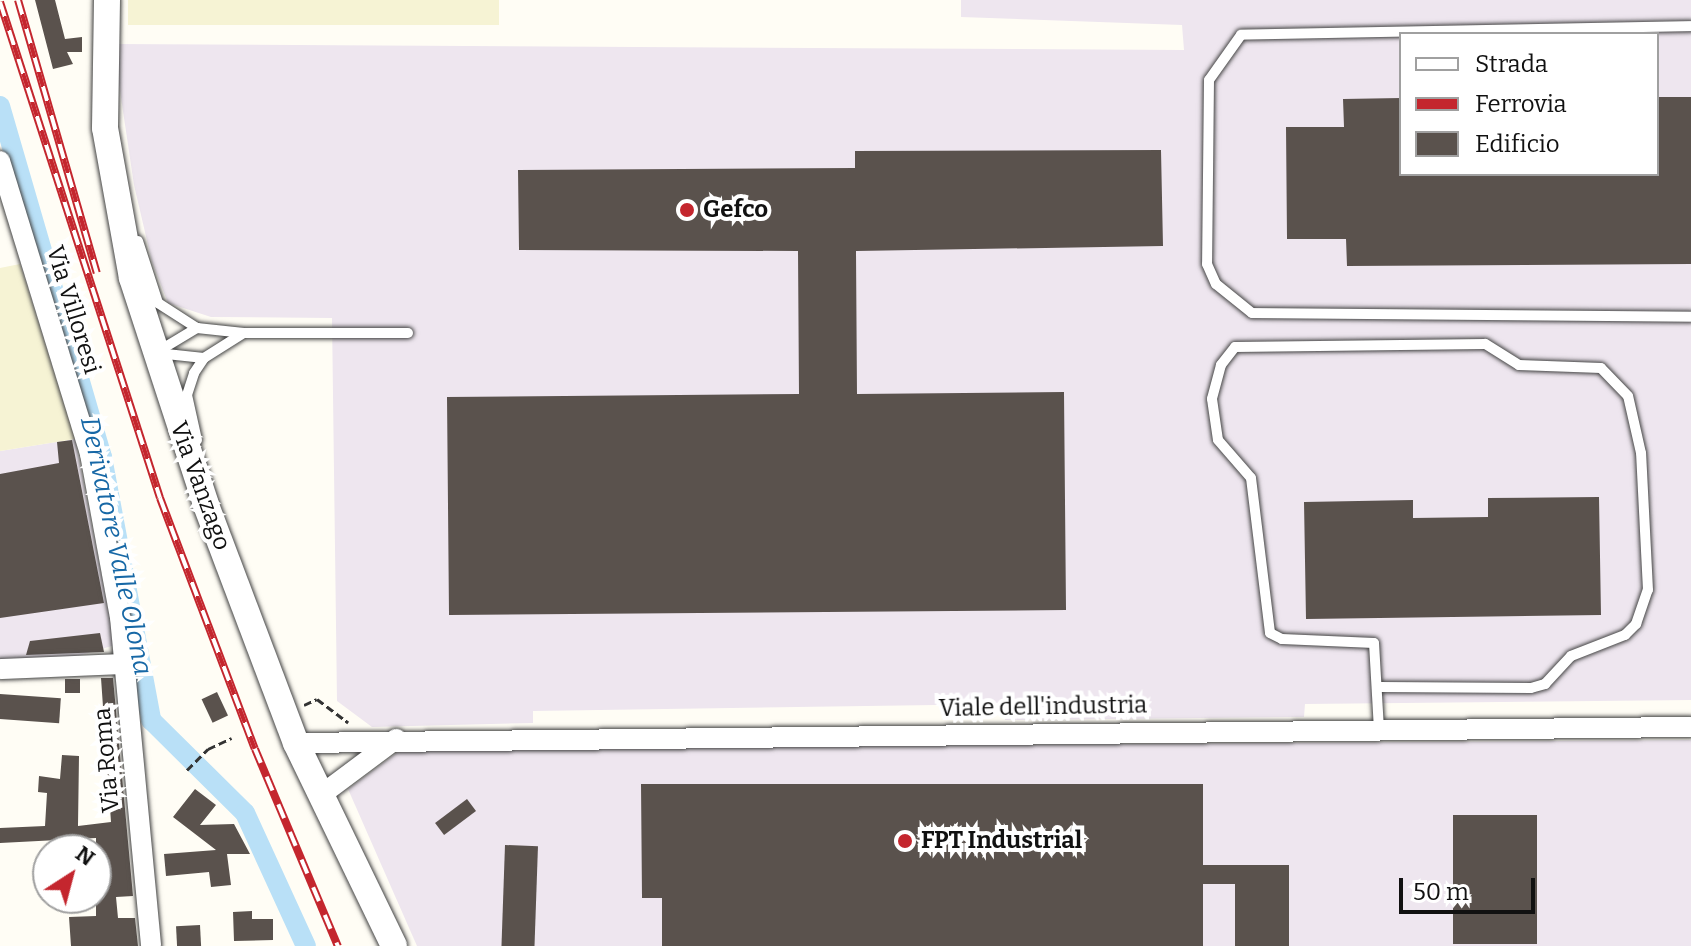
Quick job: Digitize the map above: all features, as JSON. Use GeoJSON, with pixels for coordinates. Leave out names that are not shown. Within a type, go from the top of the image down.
{"type":"FeatureCollection","features":[{"type":"Feature","properties":{"kind":"street","name":"Via Vanzago"},"geometry":{"type":"LineString","coordinates":[[107,0],[105,128],[118,220],[155,353],[206,505],[296,743],[394,946]]}},
{"type":"Feature","properties":{"kind":"street","name":"Via Villoresi"},"geometry":{"type":"LineString","coordinates":[[0,161],[3,183],[90,454],[125,664]]}},
{"type":"Feature","properties":{"kind":"street"},"geometry":{"type":"LineString","coordinates":[[0,669],[125,664]]}},
{"type":"Feature","properties":{"kind":"street","name":"Via Roma"},"geometry":{"type":"LineString","coordinates":[[125,664],[151,946]]}},
{"type":"Feature","properties":{"kind":"street","name":"Viale dell'industria"},"geometry":{"type":"LineString","coordinates":[[296,743],[396,739],[1691,727]]}},
{"type":"Feature","properties":{"kind":"street"},"geometry":{"type":"LineString","coordinates":[[321,795],[396,739]]}},
{"type":"Feature","properties":{"kind":"lane"},"geometry":{"type":"LineString","coordinates":[[1691,26],[1241,35],[1209,80],[1207,264],[1216,284],[1252,313],[1691,317]]}},
{"type":"Feature","properties":{"kind":"lane"},"geometry":{"type":"LineString","coordinates":[[105,128],[131,204],[149,287],[166,312],[197,328],[244,333],[408,333]]}},
{"type":"Feature","properties":{"kind":"lane"},"geometry":{"type":"LineString","coordinates":[[155,353],[197,328]]}},
{"type":"Feature","properties":{"kind":"lane"},"geometry":{"type":"LineString","coordinates":[[206,505],[187,395],[204,358],[244,333]]}},
{"type":"Feature","properties":{"kind":"lane"},"geometry":{"type":"LineString","coordinates":[[1379,687],[1531,688],[1545,684],[1571,656],[1625,635],[1636,624],[1648,590],[1644,492],[1628,396],[1601,368],[1519,365],[1485,344],[1235,347],[1221,365],[1212,399],[1218,440],[1251,478],[1270,633],[1282,639],[1374,643],[1379,687],[1379,730]]}},
{"type":"Feature","properties":{"kind":"lane"},"geometry":{"type":"LineString","coordinates":[[155,353],[204,358]]}},
{"type":"Feature","properties":{"kind":"path"},"geometry":{"type":"LineString","coordinates":[[301,706],[317,699],[343,719]]}},
{"type":"Feature","properties":{"kind":"path"},"geometry":{"type":"LineString","coordinates":[[187,770],[198,757],[232,738]]}},
{"type":"Feature","properties":{"kind":"shaded area"},"geometry":{"type":"Polygon","coordinates":[[[128,0],[499,0],[499,25],[128,25],[128,0]]]}},
{"type":"Feature","properties":{"kind":"shaded area"},"geometry":{"type":"Polygon","coordinates":[[[961,0],[1691,0],[1691,700],[1305,704],[1304,717],[1005,720],[1005,704],[533,711],[533,723],[372,727],[337,701],[332,318],[211,317],[168,303],[152,262],[134,185],[113,44],[1184,50],[1182,25],[961,17],[961,0]]]}},
{"type":"Feature","properties":{"kind":"shaded area"},"geometry":{"type":"Polygon","coordinates":[[[20,264],[75,439],[0,451],[0,268],[20,264]]]}},
{"type":"Feature","properties":{"kind":"shaded area"},"geometry":{"type":"Polygon","coordinates":[[[75,439],[115,645],[58,662],[0,659],[0,451],[75,439]]]}},
{"type":"Feature","properties":{"kind":"shaded area"},"geometry":{"type":"Polygon","coordinates":[[[1691,740],[1691,946],[417,946],[348,789],[402,749],[1691,740]]]}},
{"type":"Feature","properties":{"kind":"building"},"geometry":{"type":"Polygon","coordinates":[[[35,0],[55,0],[65,39],[82,37],[82,52],[67,52],[73,64],[53,69],[35,0]]]}},
{"type":"Feature","properties":{"kind":"building"},"geometry":{"type":"Polygon","coordinates":[[[1659,97],[1691,97],[1691,264],[1347,266],[1346,239],[1287,239],[1286,127],[1344,127],[1343,99],[1399,98],[1399,176],[1659,176],[1659,97]]]}},
{"type":"Feature","properties":{"kind":"building"},"geometry":{"type":"Polygon","coordinates":[[[1161,150],[1163,246],[856,251],[857,394],[1064,392],[1066,610],[449,615],[447,397],[799,394],[798,251],[519,250],[518,170],[855,168],[855,151],[1161,150]]]}},
{"type":"Feature","properties":{"kind":"building"},"geometry":{"type":"Polygon","coordinates":[[[72,440],[104,603],[0,618],[0,474],[59,463],[57,442],[72,440]]]}},
{"type":"Feature","properties":{"kind":"building"},"geometry":{"type":"Polygon","coordinates":[[[1599,497],[1601,615],[1306,619],[1304,502],[1413,500],[1413,518],[1488,517],[1488,498],[1599,497]]]}},
{"type":"Feature","properties":{"kind":"building"},"geometry":{"type":"Polygon","coordinates":[[[100,633],[104,652],[26,655],[30,641],[100,633]]]}},
{"type":"Feature","properties":{"kind":"building"},"geometry":{"type":"Polygon","coordinates":[[[101,678],[113,678],[133,896],[116,897],[118,918],[135,918],[138,946],[71,946],[69,917],[112,914],[112,834],[32,834],[32,841],[0,843],[0,828],[45,826],[47,793],[38,792],[39,776],[60,779],[62,755],[79,756],[78,826],[111,822],[101,678]]]}},
{"type":"Feature","properties":{"kind":"building"},"geometry":{"type":"Polygon","coordinates":[[[65,679],[80,679],[80,693],[65,693],[65,679]]]}},
{"type":"Feature","properties":{"kind":"building"},"geometry":{"type":"Polygon","coordinates":[[[217,692],[228,716],[213,723],[202,699],[217,692]]]}},
{"type":"Feature","properties":{"kind":"building"},"geometry":{"type":"Polygon","coordinates":[[[0,694],[61,698],[59,723],[0,719],[0,694]]]}},
{"type":"Feature","properties":{"kind":"building","name":"FPT Industrial"},"geometry":{"type":"Polygon","coordinates":[[[641,784],[1203,784],[1203,865],[1289,865],[1289,946],[1235,946],[1235,884],[1203,884],[1203,946],[662,946],[662,898],[642,898],[641,784]]]}},
{"type":"Feature","properties":{"kind":"building"},"geometry":{"type":"Polygon","coordinates":[[[195,789],[216,805],[200,825],[234,824],[250,854],[227,854],[231,885],[211,887],[209,872],[166,876],[164,854],[216,850],[173,817],[195,789]]]}},
{"type":"Feature","properties":{"kind":"building"},"geometry":{"type":"Polygon","coordinates":[[[467,799],[476,811],[444,835],[435,823],[467,799]]]}},
{"type":"Feature","properties":{"kind":"building"},"geometry":{"type":"Polygon","coordinates":[[[1453,815],[1537,815],[1537,944],[1453,944],[1453,815]]]}},
{"type":"Feature","properties":{"kind":"building"},"geometry":{"type":"Polygon","coordinates":[[[505,845],[538,846],[534,946],[501,946],[505,845]]]}},
{"type":"Feature","properties":{"kind":"building"},"geometry":{"type":"Polygon","coordinates":[[[252,911],[252,919],[273,919],[273,940],[234,941],[233,912],[252,911]]]}},
{"type":"Feature","properties":{"kind":"building"},"geometry":{"type":"Polygon","coordinates":[[[200,925],[201,946],[177,946],[176,926],[200,925]]]}},
{"type":"Feature","properties":{"kind":"waterway","name":"Derivatore Valle Olona"},"geometry":{"type":"LineString","coordinates":[[0,106],[102,457],[151,720],[245,813],[306,946]]}},
{"type":"Feature","properties":{"kind":"railway"},"geometry":{"type":"LineString","coordinates":[[18,0],[97,273]]}},
{"type":"Feature","properties":{"kind":"railway"},"geometry":{"type":"LineString","coordinates":[[0,2],[160,498],[255,749],[338,946]]}},
{"type":"Feature","properties":{"kind":"place","name":"Gefco"},"geometry":{"type":"Point","coordinates":[687,210]}},
{"type":"Feature","properties":{"kind":"place","name":"FPT Industrial"},"geometry":{"type":"Point","coordinates":[905,841]}}]}
